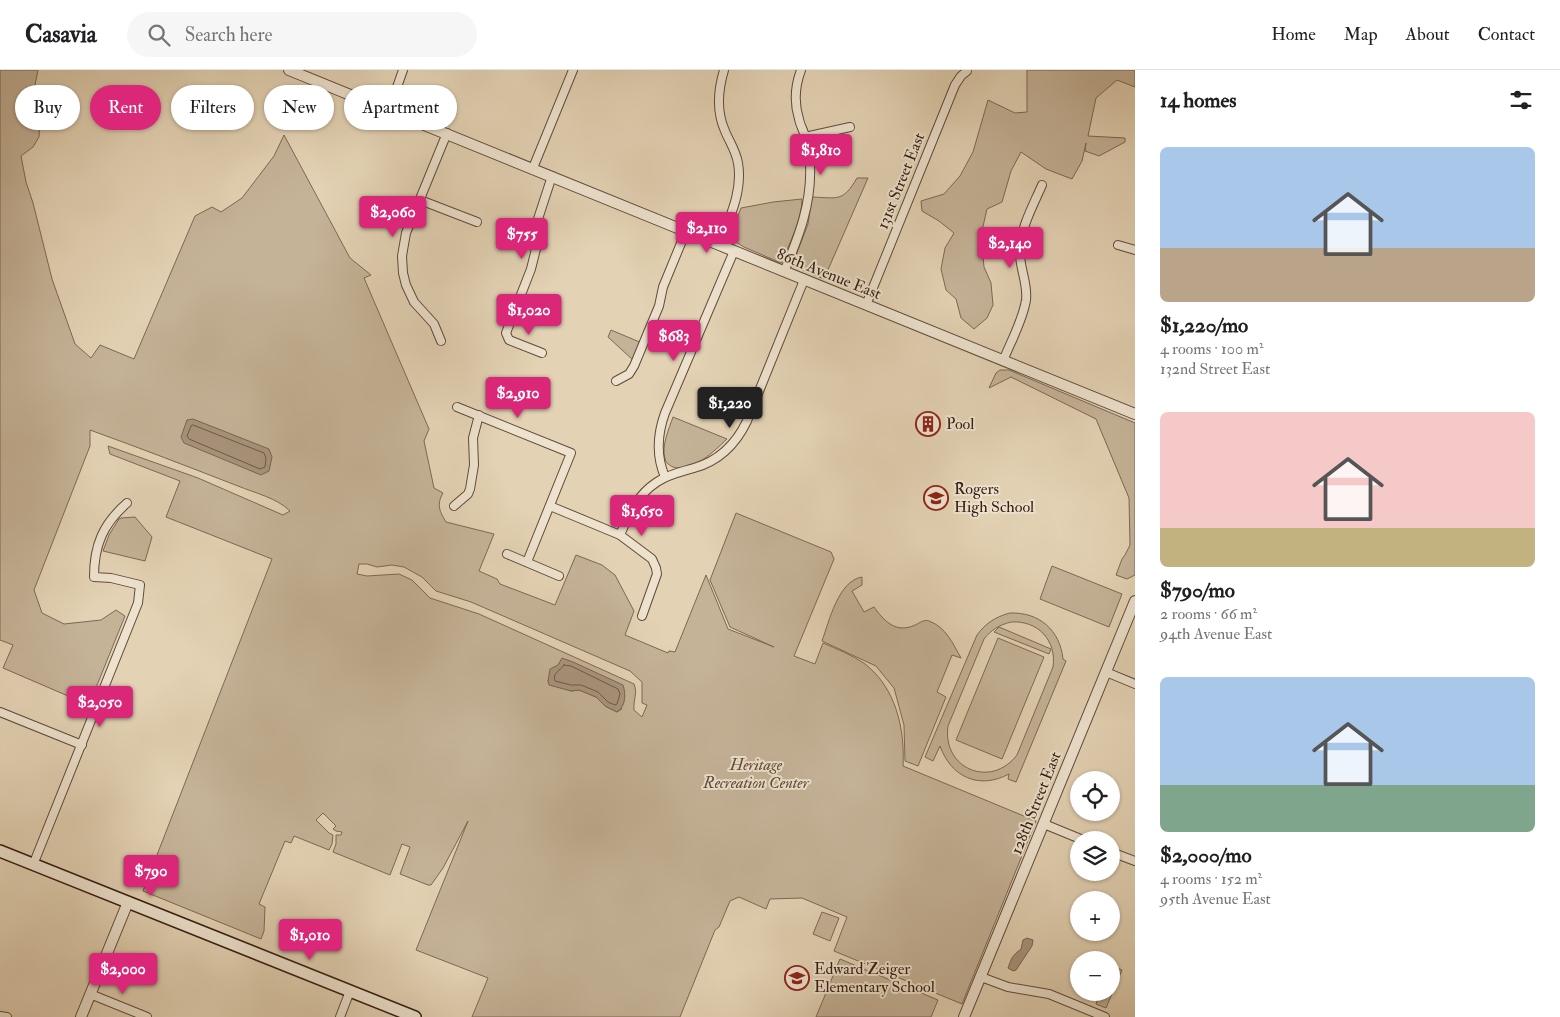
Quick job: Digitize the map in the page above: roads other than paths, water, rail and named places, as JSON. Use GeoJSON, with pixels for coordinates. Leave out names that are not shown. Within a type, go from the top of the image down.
{"type":"FeatureCollection","features":[{"type":"Feature","properties":{"kind":"main road"},"geometry":{"type":"LineString","coordinates":[[0,851],[415,1017]]}},
{"type":"Feature","properties":{"kind":"street","name":"86th Avenue East"},"geometry":{"type":"LineString","coordinates":[[289,70],[310,74],[344,89]]}},
{"type":"Feature","properties":{"kind":"street"},"geometry":{"type":"LineString","coordinates":[[398,85],[403,70]]}},
{"type":"Feature","properties":{"kind":"street"},"geometry":{"type":"LineString","coordinates":[[533,168],[573,70]]}},
{"type":"Feature","properties":{"kind":"street"},"geometry":{"type":"LineString","coordinates":[[719,245],[735,202],[739,183],[737,160],[723,128],[719,111],[719,91],[724,70]]}},
{"type":"Feature","properties":{"kind":"street"},"geometry":{"type":"LineString","coordinates":[[784,272],[800,232],[808,200],[810,162],[805,138],[798,119],[796,99],[796,89],[801,70]]}},
{"type":"Feature","properties":{"kind":"street","name":"131st Street East"},"geometry":{"type":"LineString","coordinates":[[866,305],[955,85],[967,71]]}},
{"type":"Feature","properties":{"kind":"street"},"geometry":{"type":"LineString","coordinates":[[805,138],[850,127]]}},
{"type":"Feature","properties":{"kind":"street","name":"86th Avenue East"},"geometry":{"type":"LineString","coordinates":[[439,130],[1135,414]]}},
{"type":"Feature","properties":{"kind":"street"},"geometry":{"type":"LineString","coordinates":[[441,341],[434,324],[414,302],[406,286],[402,256],[404,242],[447,133]]}},
{"type":"Feature","properties":{"kind":"street"},"geometry":{"type":"LineString","coordinates":[[542,353],[509,340],[506,334],[531,269],[536,249],[537,222],[552,176]]}},
{"type":"Feature","properties":{"kind":"street"},"geometry":{"type":"LineString","coordinates":[[1004,361],[1026,299],[1026,284],[1020,256],[1021,239],[1042,185]]}},
{"type":"Feature","properties":{"kind":"street"},"geometry":{"type":"LineString","coordinates":[[420,200],[477,222]]}},
{"type":"Feature","properties":{"kind":"street"},"geometry":{"type":"LineString","coordinates":[[616,381],[630,372],[634,366],[659,306],[664,287],[686,231]]}},
{"type":"Feature","properties":{"kind":"street"},"geometry":{"type":"LineString","coordinates":[[1118,245],[1135,250]]}},
{"type":"Feature","properties":{"kind":"street"},"geometry":{"type":"LineString","coordinates":[[665,477],[658,448],[660,428],[734,251]]}},
{"type":"Feature","properties":{"kind":"street"},"geometry":{"type":"LineString","coordinates":[[620,535],[630,511],[648,489],[665,477],[710,462],[726,452],[736,440],[747,421],[804,280]]}},
{"type":"Feature","properties":{"kind":"street"},"geometry":{"type":"LineString","coordinates":[[458,406],[571,453],[527,562]]}},
{"type":"Feature","properties":{"kind":"street"},"geometry":{"type":"LineString","coordinates":[[454,506],[468,494],[470,489],[474,465],[473,438],[479,415]]}},
{"type":"Feature","properties":{"kind":"street"},"geometry":{"type":"LineString","coordinates":[[33,864],[138,603],[140,585],[111,578],[94,577],[95,558],[100,540],[110,520],[127,503]]}},
{"type":"Feature","properties":{"kind":"street"},"geometry":{"type":"LineString","coordinates":[[550,506],[620,535],[652,559],[656,568],[656,580],[642,616]]}},
{"type":"Feature","properties":{"kind":"street"},"geometry":{"type":"LineString","coordinates":[[507,554],[559,576]]}},
{"type":"Feature","properties":{"kind":"street","name":"128th Street East"},"geometry":{"type":"LineString","coordinates":[[964,1017],[1135,601]]}},
{"type":"Feature","properties":{"kind":"street"},"geometry":{"type":"LineString","coordinates":[[1106,672],[1135,684]]}},
{"type":"Feature","properties":{"kind":"street"},"geometry":{"type":"LineString","coordinates":[[0,712],[82,745]]}},
{"type":"Feature","properties":{"kind":"street"},"geometry":{"type":"LineString","coordinates":[[1044,824],[1070,835]]}},
{"type":"Feature","properties":{"kind":"street"},"geometry":{"type":"LineString","coordinates":[[1120,855],[1135,861]]}},
{"type":"Feature","properties":{"kind":"street"},"geometry":{"type":"LineString","coordinates":[[81,1017],[128,902]]}},
{"type":"Feature","properties":{"kind":"street"},"geometry":{"type":"LineString","coordinates":[[980,977],[1008,987],[1049,994],[1105,1017]]}},
{"type":"Feature","properties":{"kind":"street"},"geometry":{"type":"LineString","coordinates":[[340,1017],[350,991]]}},
{"type":"Feature","properties":{"kind":"street"},"geometry":{"type":"LineString","coordinates":[[90,994],[147,1017]]}},
{"type":"Feature","properties":{"kind":"street"},"geometry":{"type":"LineString","coordinates":[[0,1016],[7,1017]]}},
{"type":"Feature","properties":{"kind":"water"},"geometry":{"type":"Polygon","coordinates":[[[193,419],[269,449],[272,457],[269,471],[261,475],[184,443],[181,437],[187,420],[193,419]]]}},
{"type":"Feature","properties":{"kind":"water"},"geometry":{"type":"Polygon","coordinates":[[[562,658],[623,685],[625,692],[622,707],[617,712],[605,706],[596,697],[579,690],[571,691],[549,685],[550,669],[558,665],[562,658]]]}},
{"type":"Feature","properties":{"kind":"water"},"geometry":{"type":"Polygon","coordinates":[[[1027,938],[1033,940],[1032,946],[1016,970],[1013,971],[1008,968],[1010,961],[1021,949],[1023,940],[1027,938]]]}},
{"type":"Feature","properties":{"kind":"place","name":"Pool"},"geometry":{"type":"Point","coordinates":[928,424]}},
{"type":"Feature","properties":{"kind":"place","name":"Rogers High School"},"geometry":{"type":"Point","coordinates":[936,498]}},
{"type":"Feature","properties":{"kind":"place","name":"Edward Zeiger Elementary School"},"geometry":{"type":"Point","coordinates":[797,978]}},
{"type":"Feature","properties":{"kind":"park label","name":"Heritage Recreation Center"},"geometry":{"type":"Point","coordinates":[756,774]}}]}
